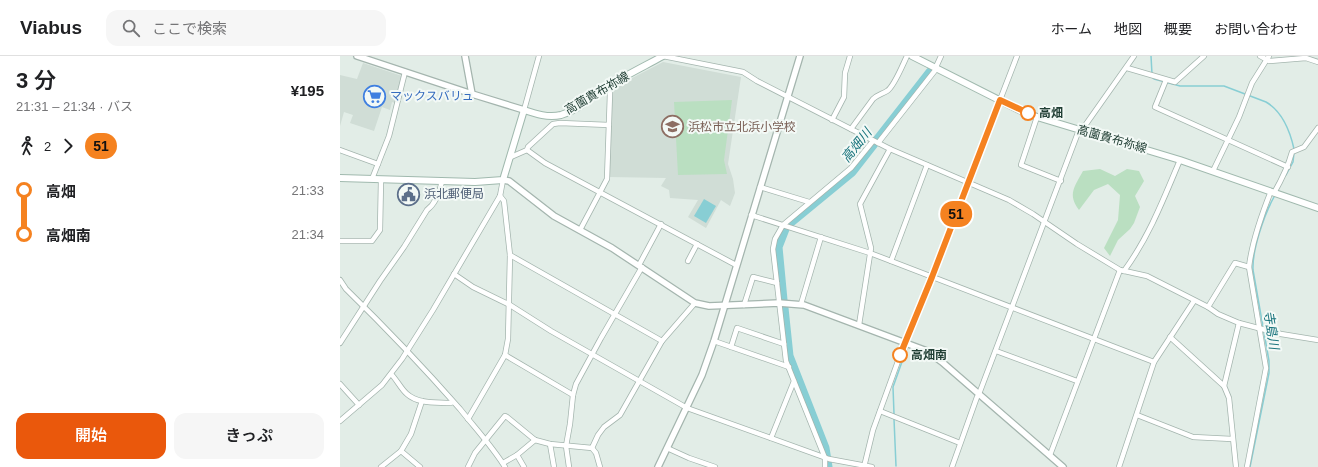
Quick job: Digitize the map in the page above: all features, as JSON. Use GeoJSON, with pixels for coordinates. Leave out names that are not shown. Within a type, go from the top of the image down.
{"type":"FeatureCollection","features":[{"type":"Feature","properties":{"kind":"main road","name":"高薗貴布祢線"},"geometry":{"type":"LineString","coordinates":[[524,110],[544,115],[561,115],[576,108],[608,86],[656,58],[663,56]]}},
{"type":"Feature","properties":{"kind":"main road","name":"高薗貴布祢線"},"geometry":{"type":"LineString","coordinates":[[912,56],[1037,117],[1180,160],[1318,208]]}},
{"type":"Feature","properties":{"kind":"main road"},"geometry":{"type":"LineString","coordinates":[[340,178],[442,182],[486,182],[503,180],[524,110]]}},
{"type":"Feature","properties":{"kind":"street"},"geometry":{"type":"LineString","coordinates":[[357,56],[524,110],[538,56]]}},
{"type":"Feature","properties":{"kind":"street"},"geometry":{"type":"LineString","coordinates":[[466,56],[472,94]]}},
{"type":"Feature","properties":{"kind":"street"},"geometry":{"type":"LineString","coordinates":[[663,56],[743,72],[757,81],[890,149],[1009,200],[1122,271],[1147,276],[1208,307],[1218,314],[1239,323],[1283,335],[1318,340]]}},
{"type":"Feature","properties":{"kind":"street"},"geometry":{"type":"LineString","coordinates":[[658,467],[702,375],[714,341],[800,56]]}},
{"type":"Feature","properties":{"kind":"street"},"geometry":{"type":"LineString","coordinates":[[832,120],[844,97],[845,72],[850,56]]}},
{"type":"Feature","properties":{"kind":"street"},"geometry":{"type":"LineString","coordinates":[[851,129],[873,99],[888,91],[907,56]]}},
{"type":"Feature","properties":{"kind":"street"},"geometry":{"type":"LineString","coordinates":[[825,467],[826,459],[786,360],[773,249],[775,239],[782,225],[851,168],[876,142],[936,68],[941,56]]}},
{"type":"Feature","properties":{"kind":"street"},"geometry":{"type":"LineString","coordinates":[[864,466],[871,435],[1017,56]]}},
{"type":"Feature","properties":{"kind":"street"},"geometry":{"type":"LineString","coordinates":[[952,467],[977,397],[1013,308],[1079,130],[1084,127],[1134,56]]}},
{"type":"Feature","properties":{"kind":"street"},"geometry":{"type":"LineString","coordinates":[[1127,68],[1153,76],[1166,82],[1175,82],[1204,56]]}},
{"type":"Feature","properties":{"kind":"street"},"geometry":{"type":"LineString","coordinates":[[1260,56],[1268,58],[1269,61],[1306,58],[1318,62]]}},
{"type":"Feature","properties":{"kind":"street"},"geometry":{"type":"LineString","coordinates":[[1213,171],[1238,118],[1252,83],[1268,58]]}},
{"type":"Feature","properties":{"kind":"street"},"geometry":{"type":"LineString","coordinates":[[372,179],[390,136],[405,72]]}},
{"type":"Feature","properties":{"kind":"street"},"geometry":{"type":"LineString","coordinates":[[1166,82],[1155,107],[1288,167]]}},
{"type":"Feature","properties":{"kind":"street"},"geometry":{"type":"LineString","coordinates":[[580,230],[607,179],[610,93],[608,86]]}},
{"type":"Feature","properties":{"kind":"street"},"geometry":{"type":"LineString","coordinates":[[1037,117],[1021,165],[1061,181]]}},
{"type":"Feature","properties":{"kind":"street"},"geometry":{"type":"LineString","coordinates":[[511,157],[527,150],[528,147],[553,124],[609,125]]}},
{"type":"Feature","properties":{"kind":"street"},"geometry":{"type":"LineString","coordinates":[[1247,467],[1266,374],[1262,329],[1250,268],[1251,251],[1263,212],[1288,167],[1294,151],[1304,146],[1318,128]]}},
{"type":"Feature","properties":{"kind":"street"},"geometry":{"type":"LineString","coordinates":[[859,325],[871,248],[860,204],[890,149]]}},
{"type":"Feature","properties":{"kind":"street"},"geometry":{"type":"LineString","coordinates":[[340,150],[378,164]]}},
{"type":"Feature","properties":{"kind":"street"},"geometry":{"type":"LineString","coordinates":[[527,150],[545,163],[736,265]]}},
{"type":"Feature","properties":{"kind":"street"},"geometry":{"type":"LineString","coordinates":[[1050,455],[1077,381],[1122,271],[1136,255],[1155,219],[1180,160]]}},
{"type":"Feature","properties":{"kind":"street"},"geometry":{"type":"LineString","coordinates":[[890,261],[927,165]]}},
{"type":"Feature","properties":{"kind":"street"},"geometry":{"type":"LineString","coordinates":[[340,241],[372,241],[380,231],[381,180]]}},
{"type":"Feature","properties":{"kind":"street"},"geometry":{"type":"LineString","coordinates":[[340,421],[377,390],[392,374],[500,196],[503,180],[509,182],[548,211],[640,266],[696,303],[709,306],[779,303],[801,304],[927,351],[935,356],[1063,467]]}},
{"type":"Feature","properties":{"kind":"street"},"geometry":{"type":"LineString","coordinates":[[340,342],[427,210],[430,208],[441,188],[442,182]]}},
{"type":"Feature","properties":{"kind":"street"},"geometry":{"type":"LineString","coordinates":[[760,187],[809,202]]}},
{"type":"Feature","properties":{"kind":"street"},"geometry":{"type":"LineString","coordinates":[[468,419],[505,355],[508,339],[510,255],[504,201],[500,196]]}},
{"type":"Feature","properties":{"kind":"street"},"geometry":{"type":"LineString","coordinates":[[751,215],[870,253],[1154,362]]}},
{"type":"Feature","properties":{"kind":"street"},"geometry":{"type":"LineString","coordinates":[[569,467],[566,446],[573,395],[579,376],[614,315],[661,224]]}},
{"type":"Feature","properties":{"kind":"street"},"geometry":{"type":"LineString","coordinates":[[801,304],[821,237]]}},
{"type":"Feature","properties":{"kind":"street"},"geometry":{"type":"LineString","coordinates":[[688,261],[697,244]]}},
{"type":"Feature","properties":{"kind":"street"},"geometry":{"type":"LineString","coordinates":[[510,255],[662,341]]}},
{"type":"Feature","properties":{"kind":"street"},"geometry":{"type":"LineString","coordinates":[[1208,307],[1236,263],[1250,268]]}},
{"type":"Feature","properties":{"kind":"street"},"geometry":{"type":"LineString","coordinates":[[454,274],[473,287],[510,305],[552,331],[687,408],[826,459],[872,467]]}},
{"type":"Feature","properties":{"kind":"street"},"geometry":{"type":"LineString","coordinates":[[744,305],[753,277],[777,283]]}},
{"type":"Feature","properties":{"kind":"street"},"geometry":{"type":"LineString","coordinates":[[340,280],[453,402],[486,440],[504,465],[535,440]]}},
{"type":"Feature","properties":{"kind":"street"},"geometry":{"type":"LineString","coordinates":[[1119,467],[1154,362],[1194,301]]}},
{"type":"Feature","properties":{"kind":"street"},"geometry":{"type":"LineString","coordinates":[[592,448],[595,440],[604,427],[620,415],[662,341],[696,303]]}},
{"type":"Feature","properties":{"kind":"street"},"geometry":{"type":"LineString","coordinates":[[1224,386],[1239,323]]}},
{"type":"Feature","properties":{"kind":"street"},"geometry":{"type":"LineString","coordinates":[[731,347],[737,328],[784,344]]}},
{"type":"Feature","properties":{"kind":"street"},"geometry":{"type":"LineString","coordinates":[[1170,338],[1224,386],[1229,398],[1232,440],[1236,467]]}},
{"type":"Feature","properties":{"kind":"street"},"geometry":{"type":"LineString","coordinates":[[714,341],[789,367]]}},
{"type":"Feature","properties":{"kind":"street"},"geometry":{"type":"LineString","coordinates":[[996,350],[1077,381]]}},
{"type":"Feature","properties":{"kind":"street"},"geometry":{"type":"LineString","coordinates":[[505,355],[573,395]]}},
{"type":"Feature","properties":{"kind":"street"},"geometry":{"type":"LineString","coordinates":[[392,374],[405,393],[413,398],[422,401],[453,402]]}},
{"type":"Feature","properties":{"kind":"street"},"geometry":{"type":"LineString","coordinates":[[771,438],[794,381]]}},
{"type":"Feature","properties":{"kind":"street"},"geometry":{"type":"LineString","coordinates":[[340,384],[359,405]]}},
{"type":"Feature","properties":{"kind":"street"},"geometry":{"type":"LineString","coordinates":[[381,467],[401,452],[412,434],[422,401]]}},
{"type":"Feature","properties":{"kind":"street"},"geometry":{"type":"LineString","coordinates":[[880,411],[960,443]]}},
{"type":"Feature","properties":{"kind":"street"},"geometry":{"type":"LineString","coordinates":[[1137,414],[1193,437],[1202,439],[1232,440]]}},
{"type":"Feature","properties":{"kind":"street"},"geometry":{"type":"LineString","coordinates":[[468,467],[471,458],[505,416],[535,440],[550,444],[592,448],[596,453],[600,467]]}},
{"type":"Feature","properties":{"kind":"street"},"geometry":{"type":"LineString","coordinates":[[550,444],[554,467]]}},
{"type":"Feature","properties":{"kind":"street"},"geometry":{"type":"LineString","coordinates":[[667,448],[689,458],[715,467]]}},
{"type":"Feature","properties":{"kind":"street"},"geometry":{"type":"LineString","coordinates":[[401,452],[420,467]]}},
{"type":"Feature","properties":{"kind":"street"},"geometry":{"type":"LineString","coordinates":[[517,455],[524,467]]}},
{"type":"Feature","properties":{"kind":"street"},"geometry":{"type":"LineString","coordinates":[[1053,467],[1056,461]]}},
{"type":"Feature","properties":{"kind":"shaded area","name":"浜松市立北浜小学校"},"geometry":{"type":"Polygon","coordinates":[[[663,62],[741,77],[728,164],[733,179],[735,193],[730,206],[721,200],[706,228],[688,217],[698,200],[670,198],[669,190],[661,186],[666,178],[609,177],[611,89],[663,62]]]}},
{"type":"Feature","properties":{"kind":"shaded area"},"geometry":{"type":"Polygon","coordinates":[[[363,63],[402,76],[395,103],[392,102],[390,110],[382,107],[374,131],[350,123],[353,115],[344,112],[340,126],[340,75],[357,79],[363,63]]]}},
{"type":"Feature","properties":{"kind":"green space"},"geometry":{"type":"Polygon","coordinates":[[[732,100],[724,160],[727,174],[678,175],[674,102],[732,100]]]}},
{"type":"Feature","properties":{"kind":"green space"},"geometry":{"type":"Polygon","coordinates":[[[1100,169],[1115,176],[1127,169],[1139,171],[1144,181],[1135,196],[1140,207],[1134,223],[1118,240],[1110,256],[1104,248],[1118,220],[1120,195],[1108,184],[1094,190],[1079,210],[1073,199],[1075,186],[1083,171],[1100,169]]]}},
{"type":"Feature","properties":{"kind":"water"},"geometry":{"type":"Polygon","coordinates":[[[704,199],[716,206],[706,223],[694,216],[704,199]]]}},
{"type":"Feature","properties":{"kind":"waterway","name":"寺島川"},"geometry":{"type":"LineString","coordinates":[[1151,56],[1152,74]]}},
{"type":"Feature","properties":{"kind":"waterway","name":"高畑川"},"geometry":{"type":"LineString","coordinates":[[790,223],[852,172],[930,72]]}},
{"type":"Feature","properties":{"kind":"waterway","name":"寺島川"},"geometry":{"type":"LineString","coordinates":[[1153,78],[1180,86],[1224,86],[1266,102],[1277,111],[1285,122],[1294,149]]}},
{"type":"Feature","properties":{"kind":"waterway","name":"寺島川"},"geometry":{"type":"LineString","coordinates":[[1286,175],[1293,162],[1294,153]]}},
{"type":"Feature","properties":{"kind":"waterway","name":"寺島川"},"geometry":{"type":"LineString","coordinates":[[1250,467],[1269,373],[1269,361],[1253,270],[1253,262],[1259,233],[1266,213],[1274,197]]}},
{"type":"Feature","properties":{"kind":"waterway","name":"高畑川"},"geometry":{"type":"LineString","coordinates":[[783,300],[778,247],[785,229]]}},
{"type":"Feature","properties":{"kind":"waterway"},"geometry":{"type":"LineString","coordinates":[[909,342],[934,280]]}},
{"type":"Feature","properties":{"kind":"waterway","name":"高畑川"},"geometry":{"type":"LineString","coordinates":[[784,308],[789,356],[825,448],[828,467]]}},
{"type":"Feature","properties":{"kind":"waterway"},"geometry":{"type":"LineString","coordinates":[[894,414],[893,387],[908,345]]}},
{"type":"Feature","properties":{"kind":"waterway"},"geometry":{"type":"LineString","coordinates":[[894,419],[896,466]]}},
{"type":"Feature","properties":{"kind":"bus line","name":"51"},"geometry":{"type":"LineString","coordinates":[[900,355],[932,277],[1000,100],[1028,113]]}},
{"type":"Feature","properties":{"kind":"place","name":"マックスバリュ"},"geometry":{"type":"Point","coordinates":[374,96]}},
{"type":"Feature","properties":{"kind":"place","name":"高畑"},"geometry":{"type":"Point","coordinates":[1028,113]}},
{"type":"Feature","properties":{"kind":"place","name":"浜松市立北浜小学校"},"geometry":{"type":"Point","coordinates":[672,127]}},
{"type":"Feature","properties":{"kind":"place","name":"浜北郵便局"},"geometry":{"type":"Point","coordinates":[409,194]}},
{"type":"Feature","properties":{"kind":"place","name":"高畑南"},"geometry":{"type":"Point","coordinates":[900,355]}}]}
